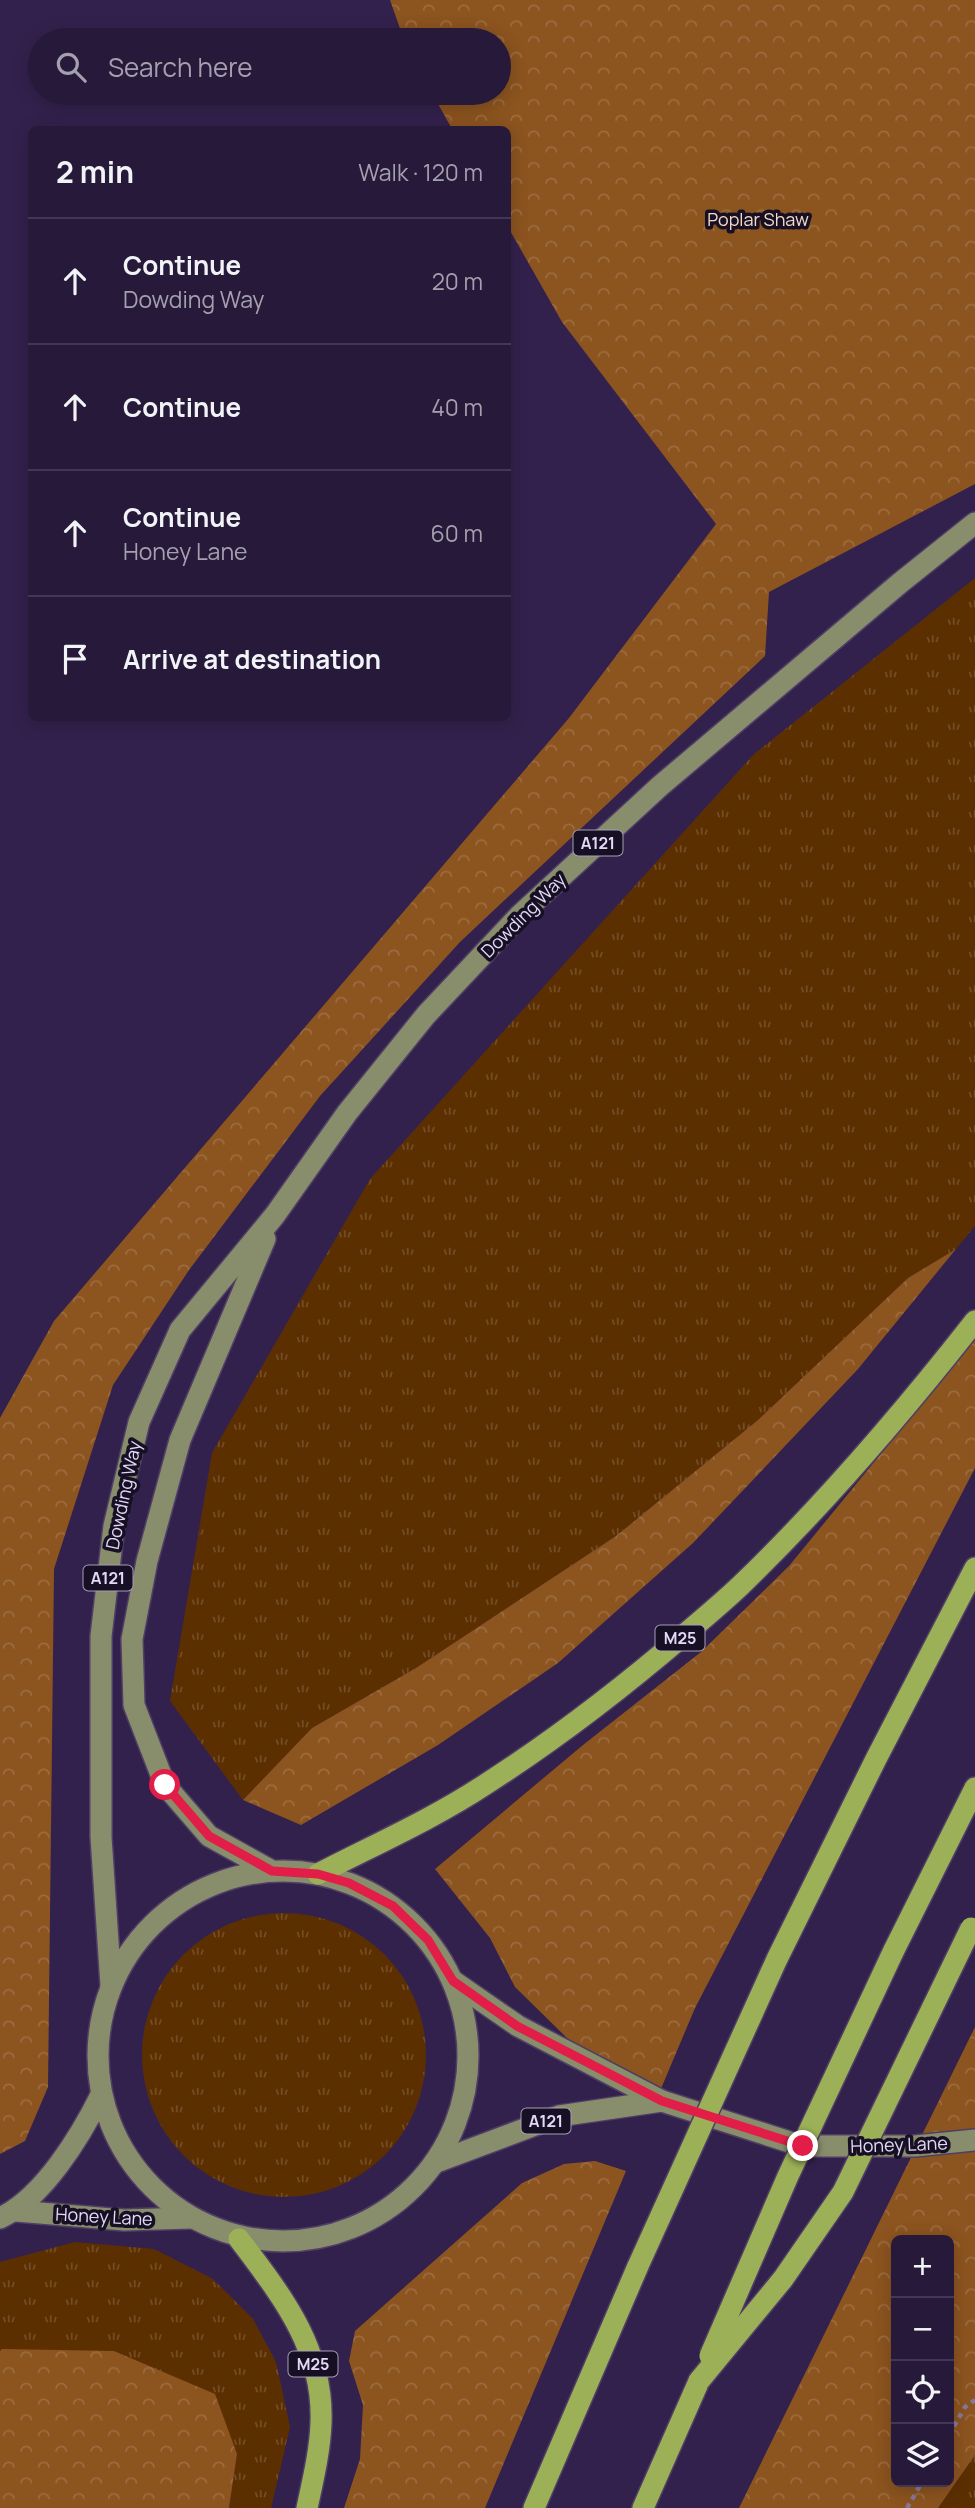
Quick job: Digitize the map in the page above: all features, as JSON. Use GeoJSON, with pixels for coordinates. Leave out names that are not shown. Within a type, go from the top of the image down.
{"type":"FeatureCollection","features":[{"type":"Feature","properties":{"kind":"highway","name":"M25"},"geometry":{"type":"LineString","coordinates":[[318,1874],[483,1786],[564,1732],[640,1673],[738,1588],[827,1498],[902,1412],[975,1321]]}},
{"type":"Feature","properties":{"kind":"highway"},"geometry":{"type":"LineString","coordinates":[[534,2508],[638,2266],[777,1959],[975,1568]]}},
{"type":"Feature","properties":{"kind":"highway"},"geometry":{"type":"LineString","coordinates":[[643,2508],[788,2176],[894,1950],[975,1788]]}},
{"type":"Feature","properties":{"kind":"highway"},"geometry":{"type":"LineString","coordinates":[[699,2382],[783,2279],[843,2192],[973,1924]]}},
{"type":"Feature","properties":{"kind":"highway","name":"M25"},"geometry":{"type":"LineString","coordinates":[[239,2239],[296,2318],[310,2351],[318,2385],[321,2422],[317,2460],[307,2508]]}},
{"type":"Feature","properties":{"kind":"main road","name":"Dowding Way"},"geometry":{"type":"LineString","coordinates":[[111,1986],[101,1837],[101,1636],[114,1526],[139,1422],[180,1330],[275,1215],[347,1112],[417,1026],[520,915],[660,786],[975,523]]}},
{"type":"Feature","properties":{"kind":"main road","name":"Dowding Way"},"geometry":{"type":"LineString","coordinates":[[272,1871],[209,1836],[165,1785],[134,1705],[132,1639],[147,1561],[180,1440],[275,1215]]}},
{"type":"Feature","properties":{"kind":"main road"},"geometry":{"type":"LineString","coordinates":[[272,1871],[318,1874],[349,1883],[393,1906],[428,1940],[453,1981],[467,2029],[467,2077],[456,2124],[435,2163],[405,2196],[356,2227],[308,2240],[275,2242],[239,2239],[192,2218],[164,2199],[129,2160],[106,2113],[97,2060],[101,2022],[111,1986],[139,1938],[180,1902],[229,1879],[272,1871]]}},
{"type":"Feature","properties":{"kind":"main road","name":"Honey Lane"},"geometry":{"type":"LineString","coordinates":[[453,1981],[517,2026],[662,2101],[803,2146],[915,2146],[975,2140]]}},
{"type":"Feature","properties":{"kind":"main road","name":"Honey Lane"},"geometry":{"type":"LineString","coordinates":[[8,2214],[61,2162],[84,2130],[101,2095]]}},
{"type":"Feature","properties":{"kind":"main road","name":"Honey Lane"},"geometry":{"type":"LineString","coordinates":[[435,2163],[559,2116],[662,2101]]}},
{"type":"Feature","properties":{"kind":"main road","name":"Honey Lane"},"geometry":{"type":"LineString","coordinates":[[8,2214],[124,2220],[192,2218]]}},
{"type":"Feature","properties":{"kind":"path"},"geometry":{"type":"LineString","coordinates":[[954,2426],[965,2407],[975,2400]]}},
{"type":"Feature","properties":{"kind":"path"},"geometry":{"type":"LineString","coordinates":[[906,2508],[919,2487]]}},
{"type":"Feature","properties":{"kind":"green space","name":"Poplar Shaw"},"geometry":{"type":"Polygon","coordinates":[[[390,0],[975,0],[975,484],[769,592],[765,656],[460,942],[320,1096],[189,1270],[113,1385],[54,1569],[48,2087],[25,2141],[0,2154],[0,1418],[54,1321],[569,718],[716,524],[562,322],[511,232],[511,126],[450,126],[439,105],[511,105],[511,28],[400,28],[390,0]]]}},
{"type":"Feature","properties":{"kind":"green space"},"geometry":{"type":"Polygon","coordinates":[[[975,578],[975,1226],[956,1249],[908,1278],[758,1420],[616,1536],[416,1668],[312,1728],[243,1800],[170,1701],[212,1453],[370,1179],[754,754],[975,578]]]}},
{"type":"Feature","properties":{"kind":"green space"},"geometry":{"type":"Polygon","coordinates":[[[956,1249],[858,1369],[693,1543],[558,1663],[438,1745],[301,1825],[243,1800],[312,1728],[416,1668],[616,1536],[758,1420],[908,1278],[956,1249]]]}},
{"type":"Feature","properties":{"kind":"green space"},"geometry":{"type":"Polygon","coordinates":[[[975,1339],[975,1468],[695,2008],[660,2091],[611,2066],[567,2038],[515,1987],[490,1938],[435,1869],[583,1745],[701,1652],[789,1566],[975,1339]]]}},
{"type":"Feature","properties":{"kind":"green space"},"geometry":{"type":"Polygon","coordinates":[[[284,1913],[325,1919],[351,1930],[374,1945],[394,1965],[409,1988],[420,2014],[426,2055],[420,2096],[409,2122],[394,2145],[374,2165],[351,2180],[325,2191],[284,2197],[243,2191],[217,2180],[194,2165],[174,2145],[159,2122],[148,2096],[142,2055],[148,2014],[159,1988],[174,1965],[194,1945],[217,1930],[243,1919],[284,1913]]]}},
{"type":"Feature","properties":{"kind":"green space"},"geometry":{"type":"Polygon","coordinates":[[[975,2027],[975,2455],[954,2485],[954,2235],[891,2235],[891,2487],[953,2487],[938,2508],[739,2508],[975,2027]]]}},
{"type":"Feature","properties":{"kind":"green space"},"geometry":{"type":"Polygon","coordinates":[[[595,2161],[626,2171],[485,2508],[344,2508],[360,2459],[363,2405],[349,2361],[355,2331],[522,2183],[564,2164],[595,2161]]]}},
{"type":"Feature","properties":{"kind":"green space"},"geometry":{"type":"Polygon","coordinates":[[[75,2242],[154,2249],[213,2279],[253,2319],[276,2362],[290,2427],[271,2508],[229,2508],[237,2454],[0,2351],[0,2262],[75,2242]]]}},
{"type":"Feature","properties":{"kind":"green space"},"geometry":{"type":"Polygon","coordinates":[[[2,2349],[114,2351],[215,2394],[237,2454],[229,2508],[0,2508],[2,2349]]]}},
{"type":"Feature","properties":{"kind":"green space"},"geometry":{"type":"Polygon","coordinates":[[[975,2455],[975,2508],[938,2508],[975,2455]]]}},
{"type":"Feature","properties":{"kind":"route"},"geometry":{"type":"LineString","coordinates":[[165,1785],[209,1836],[272,1871],[318,1874],[349,1883],[393,1906],[428,1940],[453,1981],[517,2026],[662,2101],[803,2146]]}}]}
